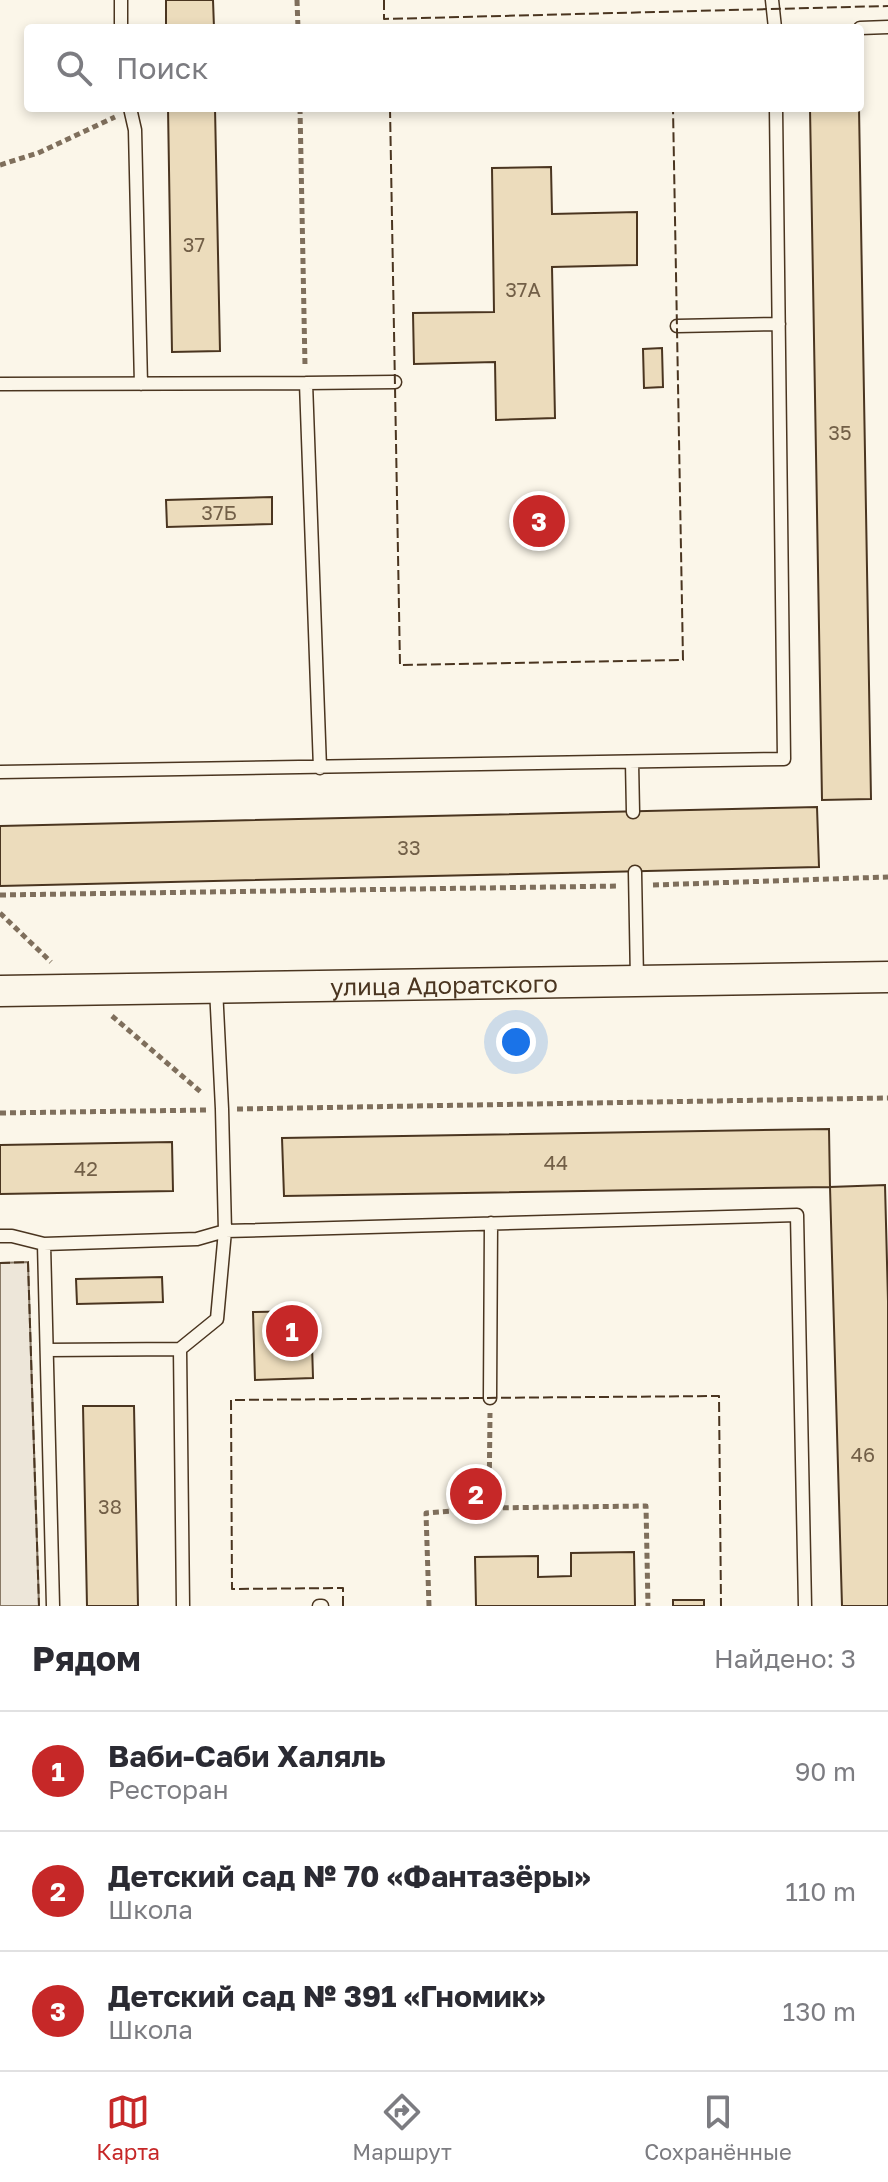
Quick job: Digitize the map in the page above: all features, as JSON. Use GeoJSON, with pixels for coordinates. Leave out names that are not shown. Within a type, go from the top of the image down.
{"type":"FeatureCollection","features":[{"type":"Feature","properties":{"kind":"street","name":"улица Адоратского"},"geometry":{"type":"LineString","coordinates":[[0,991],[888,977]]}},
{"type":"Feature","properties":{"kind":"lane"},"geometry":{"type":"LineString","coordinates":[[121,0],[121,24]]}},
{"type":"Feature","properties":{"kind":"lane"},"geometry":{"type":"LineString","coordinates":[[772,0],[775,24]]}},
{"type":"Feature","properties":{"kind":"lane"},"geometry":{"type":"LineString","coordinates":[[864,28],[888,27]]}},
{"type":"Feature","properties":{"kind":"lane"},"geometry":{"type":"LineString","coordinates":[[132,112],[135,130],[141,384]]}},
{"type":"Feature","properties":{"kind":"lane"},"geometry":{"type":"LineString","coordinates":[[0,772],[784,759],[776,112]]}},
{"type":"Feature","properties":{"kind":"lane"},"geometry":{"type":"LineString","coordinates":[[677,326],[779,324]]}},
{"type":"Feature","properties":{"kind":"lane"},"geometry":{"type":"LineString","coordinates":[[0,384],[395,382]]}},
{"type":"Feature","properties":{"kind":"lane"},"geometry":{"type":"LineString","coordinates":[[306,383],[320,768]]}},
{"type":"Feature","properties":{"kind":"lane"},"geometry":{"type":"LineString","coordinates":[[632,762],[633,812]]}},
{"type":"Feature","properties":{"kind":"lane"},"geometry":{"type":"LineString","coordinates":[[635,879],[637,980]]}},
{"type":"Feature","properties":{"kind":"lane"},"geometry":{"type":"LineString","coordinates":[[47,1350],[180,1349],[217,1319],[225,1231],[216,988]]}},
{"type":"Feature","properties":{"kind":"lane"},"geometry":{"type":"LineString","coordinates":[[0,1236],[44,1244],[197,1239],[225,1231],[797,1215],[805,1606]]}},
{"type":"Feature","properties":{"kind":"lane"},"geometry":{"type":"LineString","coordinates":[[490,1398],[491,1223]]}},
{"type":"Feature","properties":{"kind":"lane"},"geometry":{"type":"LineString","coordinates":[[44,1244],[53,1606]]}},
{"type":"Feature","properties":{"kind":"lane"},"geometry":{"type":"LineString","coordinates":[[180,1349],[183,1606]]}},
{"type":"Feature","properties":{"kind":"path"},"geometry":{"type":"LineString","coordinates":[[297,0],[298,24]]}},
{"type":"Feature","properties":{"kind":"path"},"geometry":{"type":"LineString","coordinates":[[0,165],[38,153],[125,112]]}},
{"type":"Feature","properties":{"kind":"path"},"geometry":{"type":"LineString","coordinates":[[300,112],[306,383]]}},
{"type":"Feature","properties":{"kind":"path"},"geometry":{"type":"LineString","coordinates":[[0,895],[635,879],[888,877]]}},
{"type":"Feature","properties":{"kind":"path"},"geometry":{"type":"LineString","coordinates":[[0,1113],[888,1098]]}},
{"type":"Feature","properties":{"kind":"path"},"geometry":{"type":"LineString","coordinates":[[489,1508],[490,1398]]}},
{"type":"Feature","properties":{"kind":"path"},"geometry":{"type":"LineString","coordinates":[[429,1606],[426,1513],[489,1508],[646,1506],[648,1606]]}},
{"type":"Feature","properties":{"kind":"shaded area"},"geometry":{"type":"Polygon","coordinates":[[[28,1262],[39,1606],[0,1606],[0,1263],[28,1262]]]}},
{"type":"Feature","properties":{"kind":"building"},"geometry":{"type":"Polygon","coordinates":[[[166,0],[213,0],[214,24],[166,24],[166,0]]]}},
{"type":"Feature","properties":{"kind":"building"},"geometry":{"type":"Polygon","coordinates":[[[168,112],[215,112],[220,351],[172,352],[168,112]]]}},
{"type":"Feature","properties":{"kind":"building"},"geometry":{"type":"Polygon","coordinates":[[[810,112],[859,112],[871,799],[822,800],[810,112]]]}},
{"type":"Feature","properties":{"kind":"building"},"geometry":{"type":"Polygon","coordinates":[[[551,167],[552,214],[637,212],[637,265],[552,267],[555,418],[496,420],[495,362],[414,364],[413,313],[494,312],[492,168],[551,167]]]}},
{"type":"Feature","properties":{"kind":"building"},"geometry":{"type":"Polygon","coordinates":[[[662,348],[663,387],[644,388],[643,349],[662,348]]]}},
{"type":"Feature","properties":{"kind":"building"},"geometry":{"type":"Polygon","coordinates":[[[272,497],[272,524],[167,527],[166,500],[272,497]]]}},
{"type":"Feature","properties":{"kind":"building"},"geometry":{"type":"Polygon","coordinates":[[[817,807],[819,867],[0,886],[0,826],[817,807]]]}},
{"type":"Feature","properties":{"kind":"building"},"geometry":{"type":"Polygon","coordinates":[[[829,1129],[830,1187],[284,1196],[282,1138],[829,1129]]]}},
{"type":"Feature","properties":{"kind":"building"},"geometry":{"type":"Polygon","coordinates":[[[172,1142],[173,1191],[0,1194],[0,1145],[172,1142]]]}},
{"type":"Feature","properties":{"kind":"building"},"geometry":{"type":"Polygon","coordinates":[[[885,1185],[888,1606],[842,1606],[830,1187],[885,1185]]]}},
{"type":"Feature","properties":{"kind":"building"},"geometry":{"type":"Polygon","coordinates":[[[162,1277],[163,1302],[77,1304],[76,1279],[162,1277]]]}},
{"type":"Feature","properties":{"kind":"building"},"geometry":{"type":"Polygon","coordinates":[[[311,1311],[313,1378],[255,1380],[253,1312],[311,1311]]]}},
{"type":"Feature","properties":{"kind":"building"},"geometry":{"type":"Polygon","coordinates":[[[83,1406],[134,1406],[138,1606],[87,1606],[83,1406]]]}},
{"type":"Feature","properties":{"kind":"building"},"geometry":{"type":"Polygon","coordinates":[[[634,1552],[635,1606],[476,1606],[475,1557],[538,1556],[538,1577],[571,1576],[571,1553],[634,1552]]]}},
{"type":"Feature","properties":{"kind":"building"},"geometry":{"type":"Polygon","coordinates":[[[673,1600],[704,1600],[704,1606],[673,1606],[673,1600]]]}},
{"type":"Feature","properties":{"kind":"fence"},"geometry":{"type":"LineString","coordinates":[[384,0],[384,19],[888,6]]}},
{"type":"Feature","properties":{"kind":"fence"},"geometry":{"type":"LineString","coordinates":[[390,112],[400,665],[683,660],[673,112]]}},
{"type":"Feature","properties":{"kind":"fence"},"geometry":{"type":"LineString","coordinates":[[0,1263],[28,1262],[39,1606]]}},
{"type":"Feature","properties":{"kind":"fence"},"geometry":{"type":"LineString","coordinates":[[343,1606],[343,1588],[232,1589],[231,1400],[719,1396],[721,1606]]}},
{"type":"Feature","properties":{"kind":"place","name":"Детский сад № 391 «Гномик»"},"geometry":{"type":"Point","coordinates":[539,521]}},
{"type":"Feature","properties":{"kind":"place","name":"Ваби-Саби Халяль"},"geometry":{"type":"Point","coordinates":[292,1331]}},
{"type":"Feature","properties":{"kind":"place","name":"Детский сад № 70 «Фантазёры»"},"geometry":{"type":"Point","coordinates":[476,1494]}}]}
